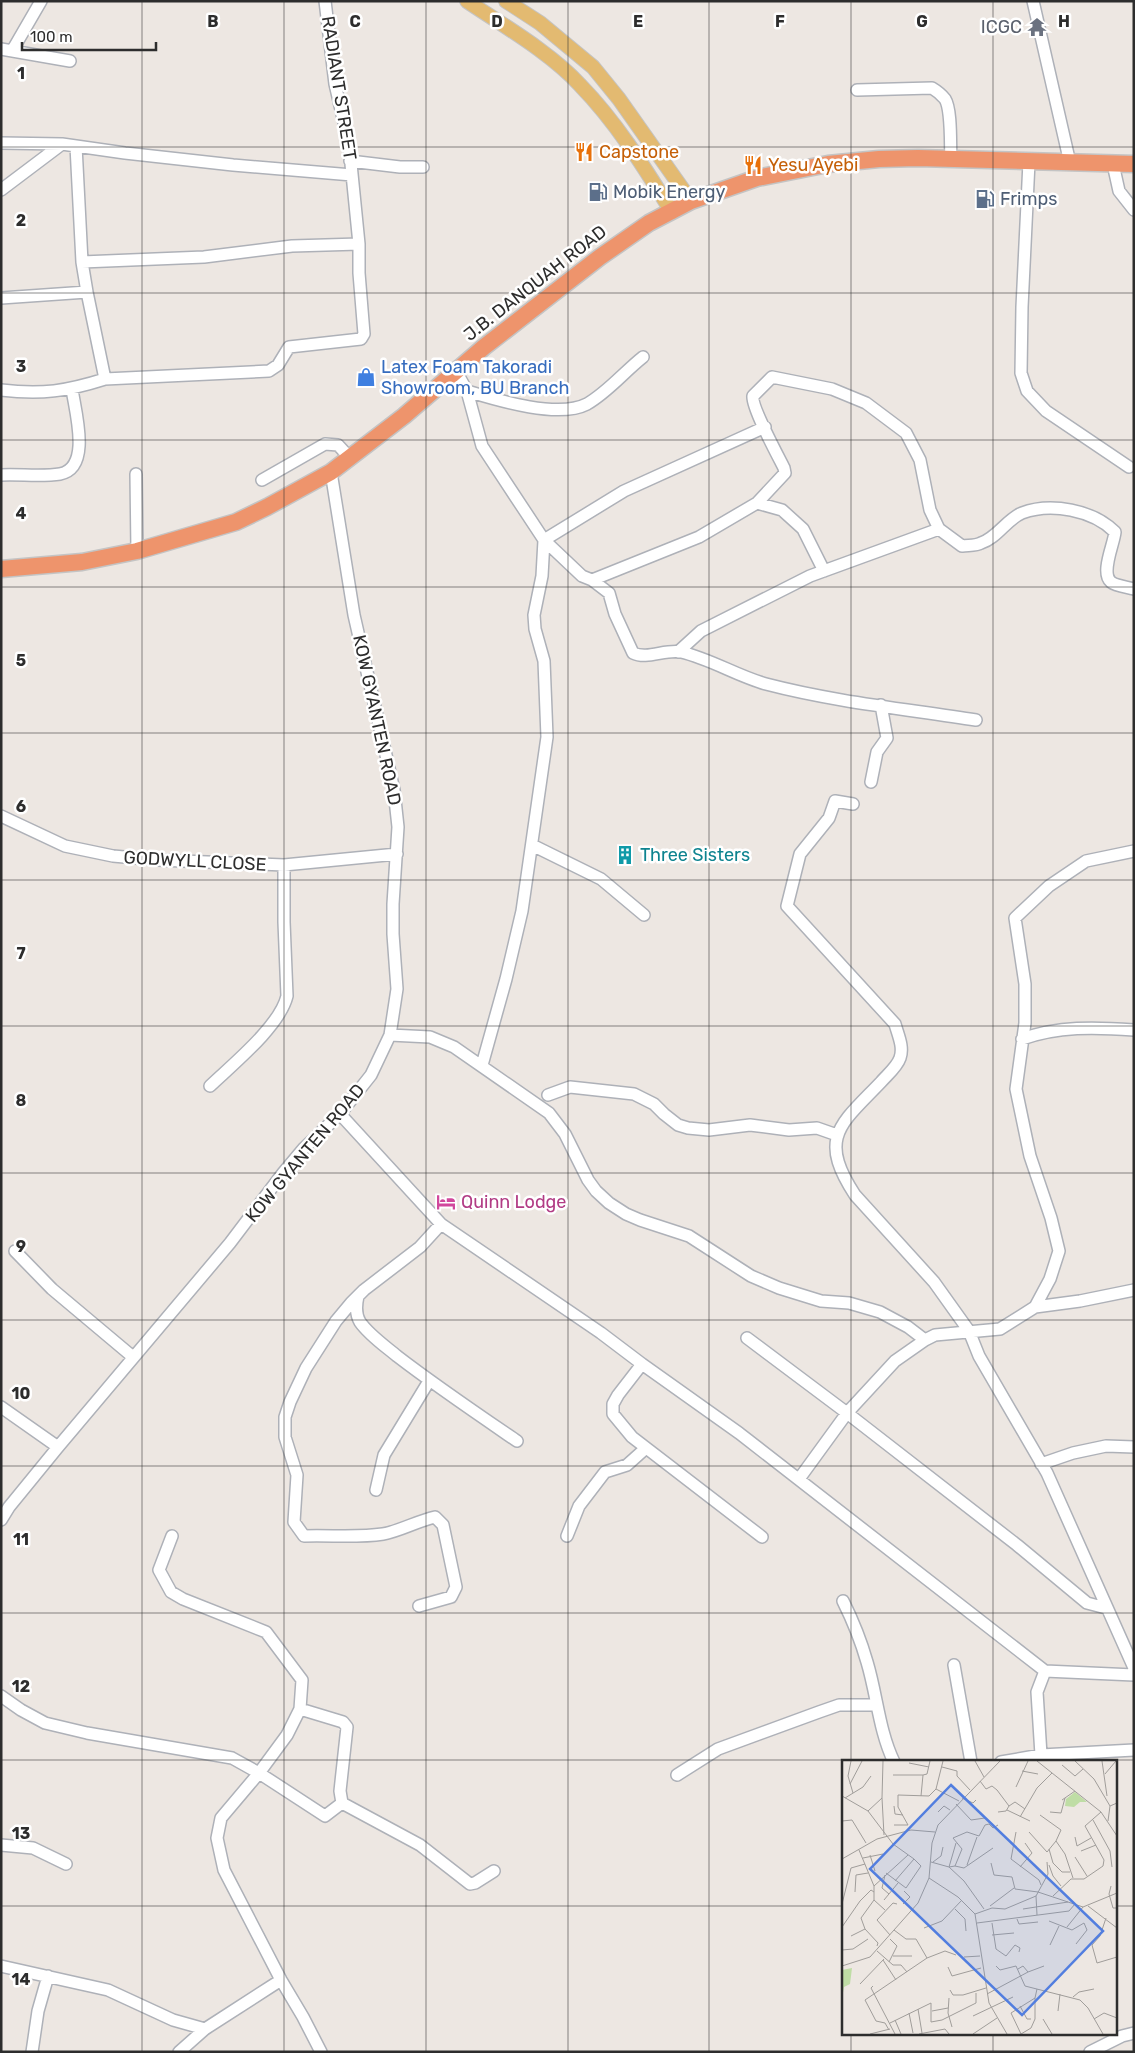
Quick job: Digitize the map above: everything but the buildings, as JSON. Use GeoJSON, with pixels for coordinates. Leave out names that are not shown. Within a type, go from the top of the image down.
{"type":"FeatureCollection","features":[{"type":"Feature","properties":{"kind":"highway","name":"J.B. DANQUAH ROAD"},"geometry":{"type":"LineString","coordinates":[[1,569],[82,562],[137,551],[236,522],[331,472],[404,416],[456,371],[600,257],[649,223],[692,201],[757,178],[828,164],[908,158],[1134,164]]}},
{"type":"Feature","properties":{"kind":"main road"},"geometry":{"type":"LineString","coordinates":[[467,1],[540,51],[580,84],[621,132],[672,212]]}},
{"type":"Feature","properties":{"kind":"main road"},"geometry":{"type":"LineString","coordinates":[[506,1],[540,23],[594,67],[692,201]]}},
{"type":"Feature","properties":{"kind":"street"},"geometry":{"type":"LineString","coordinates":[[41,1],[7,50],[70,61]]}},
{"type":"Feature","properties":{"kind":"street","name":"RADIANT STREET"},"geometry":{"type":"LineString","coordinates":[[105,379],[269,370],[278,365],[289,347],[361,339],[364,334],[359,273],[359,244],[352,175],[335,84],[325,1]]}},
{"type":"Feature","properties":{"kind":"street"},"geometry":{"type":"LineString","coordinates":[[1033,1],[1070,163]]}},
{"type":"Feature","properties":{"kind":"street"},"geometry":{"type":"LineString","coordinates":[[857,90],[932,88],[938,92],[946,100],[948,109],[951,160]]}},
{"type":"Feature","properties":{"kind":"street"},"geometry":{"type":"LineString","coordinates":[[1,143],[62,144],[233,165],[352,175]]}},
{"type":"Feature","properties":{"kind":"street"},"geometry":{"type":"LineString","coordinates":[[1,190],[62,144]]}},
{"type":"Feature","properties":{"kind":"street"},"geometry":{"type":"LineString","coordinates":[[1,390],[40,393],[72,390],[105,379],[86,292],[82,262],[76,146]]}},
{"type":"Feature","properties":{"kind":"street"},"geometry":{"type":"LineString","coordinates":[[350,161],[400,167],[423,167]]}},
{"type":"Feature","properties":{"kind":"street"},"geometry":{"type":"LineString","coordinates":[[1029,162],[1020,373],[1027,391],[1046,411],[1129,467]]}},
{"type":"Feature","properties":{"kind":"street"},"geometry":{"type":"LineString","coordinates":[[1113,164],[1119,191],[1134,210]]}},
{"type":"Feature","properties":{"kind":"street"},"geometry":{"type":"LineString","coordinates":[[82,262],[204,257],[292,246],[359,244]]}},
{"type":"Feature","properties":{"kind":"street"},"geometry":{"type":"LineString","coordinates":[[1,298],[86,292]]}},
{"type":"Feature","properties":{"kind":"street"},"geometry":{"type":"LineString","coordinates":[[467,391],[518,405],[564,410],[585,405],[603,393],[642,357]]}},
{"type":"Feature","properties":{"kind":"street"},"geometry":{"type":"LineString","coordinates":[[456,371],[467,391],[482,446],[544,540],[582,576],[592,580],[609,593],[615,614],[633,653],[639,656],[678,652],[707,659],[723,668],[766,683],[881,705],[976,720]]}},
{"type":"Feature","properties":{"kind":"street"},"geometry":{"type":"LineString","coordinates":[[592,580],[699,537],[758,503],[785,472],[752,400],[753,396],[772,377],[832,389],[866,403],[906,433],[920,460],[930,510],[939,529],[962,546],[982,543],[1021,513],[1053,508],[1077,510],[1110,526],[1115,532],[1106,569],[1106,577],[1111,583],[1134,589]]}},
{"type":"Feature","properties":{"kind":"street"},"geometry":{"type":"LineString","coordinates":[[1,475],[61,474],[74,465],[79,458],[80,448],[72,390]]}},
{"type":"Feature","properties":{"kind":"street"},"geometry":{"type":"LineString","coordinates":[[544,540],[624,491],[765,427]]}},
{"type":"Feature","properties":{"kind":"street"},"geometry":{"type":"LineString","coordinates":[[262,480],[325,444],[338,445],[350,458]]}},
{"type":"Feature","properties":{"kind":"street","name":"KOW GYANTEN ROAD"},"geometry":{"type":"LineString","coordinates":[[1,1520],[9,1507],[58,1447],[230,1243],[299,1154],[340,1114],[371,1075],[390,1035],[397,989],[393,904],[398,827],[394,790],[354,615],[331,472]]}},
{"type":"Feature","properties":{"kind":"street"},"geometry":{"type":"LineString","coordinates":[[136,474],[137,551]]}},
{"type":"Feature","properties":{"kind":"street"},"geometry":{"type":"LineString","coordinates":[[758,503],[782,510],[803,529],[824,571]]}},
{"type":"Feature","properties":{"kind":"street"},"geometry":{"type":"LineString","coordinates":[[678,652],[701,631],[810,576],[939,529]]}},
{"type":"Feature","properties":{"kind":"street"},"geometry":{"type":"LineString","coordinates":[[482,1066],[522,911],[548,737],[544,661],[535,629],[534,615],[542,576],[544,540]]}},
{"type":"Feature","properties":{"kind":"street"},"geometry":{"type":"LineString","coordinates":[[871,782],[877,752],[888,738],[881,705]]}},
{"type":"Feature","properties":{"kind":"street"},"geometry":{"type":"LineString","coordinates":[[853,804],[835,801],[829,818],[800,854],[787,906],[895,1024],[901,1044],[900,1058],[890,1073],[842,1122],[837,1135],[836,1154],[846,1182],[855,1195],[934,1282],[969,1331],[979,1356],[1047,1473],[1134,1668]]}},
{"type":"Feature","properties":{"kind":"street","name":"GODWYLL CLOSE"},"geometry":{"type":"LineString","coordinates":[[1,816],[65,846],[113,856],[158,860],[284,865],[396,854]]}},
{"type":"Feature","properties":{"kind":"street"},"geometry":{"type":"LineString","coordinates":[[532,844],[601,879],[644,915]]}},
{"type":"Feature","properties":{"kind":"street"},"geometry":{"type":"LineString","coordinates":[[1035,1307],[1050,1279],[1059,1251],[1051,1218],[1030,1156],[1016,1089],[1025,1023],[1025,984],[1016,918],[1049,886],[1086,861],[1134,850]]}},
{"type":"Feature","properties":{"kind":"street"},"geometry":{"type":"LineString","coordinates":[[210,1086],[258,1040],[286,1004],[284,865]]}},
{"type":"Feature","properties":{"kind":"street"},"geometry":{"type":"LineString","coordinates":[[1022,1039],[1041,1032],[1092,1027],[1134,1030]]}},
{"type":"Feature","properties":{"kind":"street"},"geometry":{"type":"LineString","coordinates":[[390,1035],[430,1037],[454,1047],[549,1113],[565,1134],[588,1180],[596,1191],[609,1203],[626,1214],[690,1236],[751,1276],[779,1288],[821,1301],[849,1303],[880,1312],[908,1327],[925,1340]]}},
{"type":"Feature","properties":{"kind":"street"},"geometry":{"type":"LineString","coordinates":[[548,1095],[570,1087],[634,1094],[654,1104],[678,1125],[688,1128],[709,1130],[750,1125],[789,1130],[817,1128],[837,1135]]}},
{"type":"Feature","properties":{"kind":"street"},"geometry":{"type":"LineString","coordinates":[[340,1114],[441,1224],[601,1333],[739,1432],[1046,1671],[1134,1675]]}},
{"type":"Feature","properties":{"kind":"street"},"geometry":{"type":"LineString","coordinates":[[419,1606],[451,1597],[456,1587],[443,1525],[435,1517],[386,1534],[360,1537],[304,1536],[294,1522],[297,1475],[285,1437],[286,1417],[290,1402],[306,1368],[336,1322],[358,1296],[420,1247],[441,1224]]}},
{"type":"Feature","properties":{"kind":"street"},"geometry":{"type":"LineString","coordinates":[[15,1251],[52,1289],[133,1357]]}},
{"type":"Feature","properties":{"kind":"street"},"geometry":{"type":"LineString","coordinates":[[799,1479],[847,1413],[895,1361],[925,1340],[935,1335],[1000,1329],[1035,1307],[1080,1301],[1134,1290]]}},
{"type":"Feature","properties":{"kind":"street"},"geometry":{"type":"LineString","coordinates":[[358,1296],[356,1310],[361,1324],[378,1340],[429,1381],[517,1441]]}},
{"type":"Feature","properties":{"kind":"street"},"geometry":{"type":"LineString","coordinates":[[747,1338],[847,1413],[1087,1603],[1106,1608]]}},
{"type":"Feature","properties":{"kind":"street"},"geometry":{"type":"LineString","coordinates":[[642,1364],[618,1394],[613,1404],[613,1414],[632,1437],[762,1537]]}},
{"type":"Feature","properties":{"kind":"street"},"geometry":{"type":"LineString","coordinates":[[376,1490],[384,1455],[429,1381]]}},
{"type":"Feature","properties":{"kind":"street"},"geometry":{"type":"LineString","coordinates":[[1,1407],[58,1447]]}},
{"type":"Feature","properties":{"kind":"street"},"geometry":{"type":"LineString","coordinates":[[1041,1464],[1072,1453],[1106,1446],[1134,1447]]}},
{"type":"Feature","properties":{"kind":"street"},"geometry":{"type":"LineString","coordinates":[[567,1536],[579,1506],[605,1472],[627,1465],[646,1448]]}},
{"type":"Feature","properties":{"kind":"street"},"geometry":{"type":"LineString","coordinates":[[172,1536],[160,1570],[171,1592],[183,1599],[266,1632],[302,1680],[300,1709],[287,1736],[259,1774],[221,1818],[217,1838],[224,1870],[280,1980],[303,2017],[321,2052]]}},
{"type":"Feature","properties":{"kind":"street"},"geometry":{"type":"LineString","coordinates":[[843,1601],[856,1629],[868,1663],[877,1705],[893,1760]]}},
{"type":"Feature","properties":{"kind":"street"},"geometry":{"type":"LineString","coordinates":[[954,1665],[971,1760]]}},
{"type":"Feature","properties":{"kind":"street"},"geometry":{"type":"LineString","coordinates":[[1041,1755],[1037,1692],[1046,1671]]}},
{"type":"Feature","properties":{"kind":"street"},"geometry":{"type":"LineString","coordinates":[[1,1696],[20,1710],[45,1723],[87,1733],[232,1758],[326,1816],[342,1803]]}},
{"type":"Feature","properties":{"kind":"street"},"geometry":{"type":"LineString","coordinates":[[677,1775],[718,1749],[819,1712],[840,1705],[877,1705]]}},
{"type":"Feature","properties":{"kind":"street"},"geometry":{"type":"LineString","coordinates":[[300,1709],[343,1722],[347,1726],[340,1791],[342,1803]]}},
{"type":"Feature","properties":{"kind":"street"},"geometry":{"type":"LineString","coordinates":[[1012,1760],[1041,1755],[1134,1750]]}},
{"type":"Feature","properties":{"kind":"street"},"geometry":{"type":"LineString","coordinates":[[342,1803],[420,1845],[470,1884],[475,1883],[494,1871]]}},
{"type":"Feature","properties":{"kind":"street"},"geometry":{"type":"LineString","coordinates":[[1,1845],[33,1848],[66,1864]]}},
{"type":"Feature","properties":{"kind":"street"},"geometry":{"type":"LineString","coordinates":[[1,1966],[108,1990],[173,2020],[205,2029]]}},
{"type":"Feature","properties":{"kind":"street"},"geometry":{"type":"LineString","coordinates":[[32,2052],[38,2011],[48,1976]]}},
{"type":"Feature","properties":{"kind":"street"},"geometry":{"type":"LineString","coordinates":[[179,2052],[205,2029],[280,1980]]}},
{"type":"Feature","properties":{"kind":"street"},"geometry":{"type":"LineString","coordinates":[[1090,2052],[1122,2036],[1134,2033]]}},
{"type":"Feature","properties":{"kind":"place","name":"ICGC"},"geometry":{"type":"Point","coordinates":[1037,27]}},
{"type":"Feature","properties":{"kind":"place","name":"Capstone"},"geometry":{"type":"Point","coordinates":[584,152]}},
{"type":"Feature","properties":{"kind":"place","name":"Yesu Ayebi"},"geometry":{"type":"Point","coordinates":[753,165]}},
{"type":"Feature","properties":{"kind":"place","name":"Mobik Energy"},"geometry":{"type":"Point","coordinates":[598,192]}},
{"type":"Feature","properties":{"kind":"place","name":"Frimps"},"geometry":{"type":"Point","coordinates":[985,199]}},
{"type":"Feature","properties":{"kind":"place","name":"Latex Foam Takoradi Showroom, BU Branch"},"geometry":{"type":"Point","coordinates":[366,377]}},
{"type":"Feature","properties":{"kind":"place","name":"Three Sisters"},"geometry":{"type":"Point","coordinates":[625,855]}},
{"type":"Feature","properties":{"kind":"place","name":"Quinn Lodge"},"geometry":{"type":"Point","coordinates":[446,1202]}}]}
